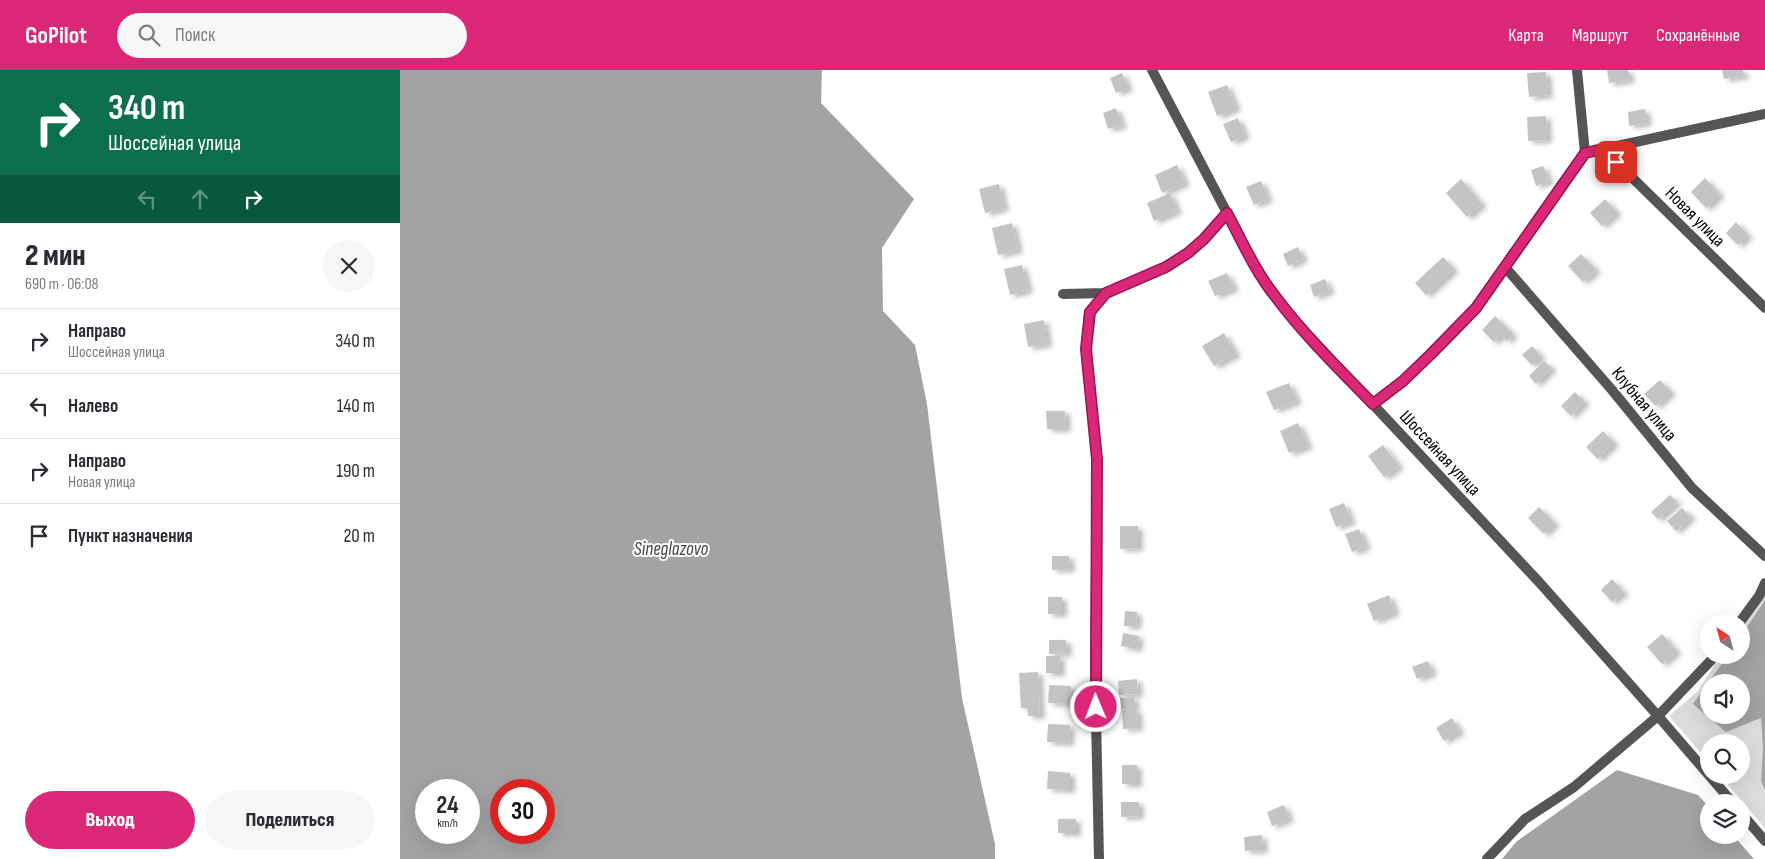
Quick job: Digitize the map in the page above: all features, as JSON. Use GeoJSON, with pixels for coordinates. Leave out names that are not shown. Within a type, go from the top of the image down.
{"type":"FeatureCollection","features":[{"type":"Feature","properties":{"kind":"street"},"geometry":{"type":"LineString","coordinates":[[1373,404],[1403,381],[1476,308],[1585,153],[1577,70]]}},
{"type":"Feature","properties":{"kind":"street","name":"Шоссейная улица"},"geometry":{"type":"LineString","coordinates":[[1156,71],[1227,213],[1257,270],[1274,296],[1329,359],[1539,582],[1725,794]]}},
{"type":"Feature","properties":{"kind":"street"},"geometry":{"type":"LineString","coordinates":[[1585,153],[1765,114]]}},
{"type":"Feature","properties":{"kind":"street","name":"Новая улица"},"geometry":{"type":"LineString","coordinates":[[1603,149],[1765,308]]}},
{"type":"Feature","properties":{"kind":"street"},"geometry":{"type":"LineString","coordinates":[[1063,294],[1106,293],[1166,267],[1188,253],[1204,239],[1227,213]]}},
{"type":"Feature","properties":{"kind":"street","name":"Клубная улица"},"geometry":{"type":"LineString","coordinates":[[1505,267],[1612,390],[1692,488],[1765,556]]}},
{"type":"Feature","properties":{"kind":"street"},"geometry":{"type":"LineString","coordinates":[[1099,859],[1095,669],[1097,459],[1086,349],[1090,312],[1106,293]]}},
{"type":"Feature","properties":{"kind":"street"},"geometry":{"type":"LineString","coordinates":[[1746,614],[1759,596],[1765,583]]}},
{"type":"Feature","properties":{"kind":"street"},"geometry":{"type":"LineString","coordinates":[[1487,859],[1525,819],[1574,787],[1658,716],[1707,664]]}},
{"type":"Feature","properties":{"kind":"street"},"geometry":{"type":"LineString","coordinates":[[1750,824],[1765,841]]}},
{"type":"Feature","properties":{"kind":"shaded area"},"geometry":{"type":"Polygon","coordinates":[[[1765,590],[1765,828],[1750,810],[1750,794],[1736,794],[1728,784],[1750,784],[1750,734],[1700,734],[1700,752],[1669,716],[1700,688],[1700,724],[1750,724],[1750,674],[1709,674],[1715,664],[1750,664],[1749,614],[1765,590]]]}},
{"type":"Feature","properties":{"kind":"water","name":"Sineglazovo"},"geometry":{"type":"Polygon","coordinates":[[[400,70],[822,70],[821,103],[914,199],[882,248],[883,311],[915,345],[927,404],[962,698],[995,844],[995,859],[400,859],[400,70]]]}},
{"type":"Feature","properties":{"kind":"water"},"geometry":{"type":"Polygon","coordinates":[[[1765,600],[1765,790],[1761,781],[1763,748],[1761,718],[1750,722],[1750,674],[1714,674],[1722,664],[1750,664],[1750,622],[1765,600]]]}},
{"type":"Feature","properties":{"kind":"water"},"geometry":{"type":"Polygon","coordinates":[[[1700,694],[1700,710],[1693,704],[1700,694]]]}},
{"type":"Feature","properties":{"kind":"water"},"geometry":{"type":"Polygon","coordinates":[[[1717,724],[1746,724],[1726,732],[1717,724]]]}},
{"type":"Feature","properties":{"kind":"water"},"geometry":{"type":"Polygon","coordinates":[[[1617,770],[1698,795],[1700,797],[1700,844],[1741,844],[1754,859],[1502,859],[1516,842],[1617,770]]]}},
{"type":"Feature","properties":{"kind":"building"},"geometry":{"type":"Polygon","coordinates":[[[1607,70],[1628,70],[1630,80],[1609,83],[1607,70]]]}},
{"type":"Feature","properties":{"kind":"building"},"geometry":{"type":"Polygon","coordinates":[[[1722,70],[1743,70],[1744,76],[1724,79],[1722,70]]]}},
{"type":"Feature","properties":{"kind":"building"},"geometry":{"type":"Polygon","coordinates":[[[1546,72],[1548,95],[1529,97],[1527,73],[1546,72]]]}},
{"type":"Feature","properties":{"kind":"building"},"geometry":{"type":"Polygon","coordinates":[[[1122,73],[1128,88],[1116,93],[1110,78],[1122,73]]]}},
{"type":"Feature","properties":{"kind":"building"},"geometry":{"type":"Polygon","coordinates":[[[1227,85],[1236,108],[1217,116],[1208,92],[1227,85]]]}},
{"type":"Feature","properties":{"kind":"building"},"geometry":{"type":"Polygon","coordinates":[[[1116,108],[1122,125],[1108,129],[1103,113],[1116,108]]]}},
{"type":"Feature","properties":{"kind":"building"},"geometry":{"type":"Polygon","coordinates":[[[1645,109],[1647,123],[1629,126],[1628,112],[1645,109]]]}},
{"type":"Feature","properties":{"kind":"building"},"geometry":{"type":"Polygon","coordinates":[[[1546,116],[1547,140],[1528,141],[1527,117],[1546,116]]]}},
{"type":"Feature","properties":{"kind":"building"},"geometry":{"type":"Polygon","coordinates":[[[1238,118],[1245,136],[1231,142],[1223,124],[1238,118]]]}},
{"type":"Feature","properties":{"kind":"building"},"geometry":{"type":"Polygon","coordinates":[[[1177,165],[1185,183],[1162,193],[1155,175],[1177,165]]]}},
{"type":"Feature","properties":{"kind":"building"},"geometry":{"type":"Polygon","coordinates":[[[1543,166],[1549,181],[1536,186],[1531,170],[1543,166]]]}},
{"type":"Feature","properties":{"kind":"building"},"geometry":{"type":"Polygon","coordinates":[[[1705,178],[1720,194],[1706,208],[1691,192],[1705,178]]]}},
{"type":"Feature","properties":{"kind":"building"},"geometry":{"type":"Polygon","coordinates":[[[1461,179],[1482,204],[1467,217],[1446,193],[1461,179]]]}},
{"type":"Feature","properties":{"kind":"building"},"geometry":{"type":"Polygon","coordinates":[[[1261,181],[1268,199],[1254,205],[1246,187],[1261,181]]]}},
{"type":"Feature","properties":{"kind":"building"},"geometry":{"type":"Polygon","coordinates":[[[999,184],[1004,208],[985,213],[979,189],[999,184]]]}},
{"type":"Feature","properties":{"kind":"building"},"geometry":{"type":"Polygon","coordinates":[[[1170,193],[1177,211],[1154,221],[1147,203],[1170,193]]]}},
{"type":"Feature","properties":{"kind":"building"},"geometry":{"type":"Polygon","coordinates":[[[1605,199],[1617,212],[1602,226],[1590,213],[1605,199]]]}},
{"type":"Feature","properties":{"kind":"building"},"geometry":{"type":"Polygon","coordinates":[[[1736,222],[1748,235],[1738,245],[1726,233],[1736,222]]]}},
{"type":"Feature","properties":{"kind":"building"},"geometry":{"type":"Polygon","coordinates":[[[1012,223],[1018,250],[998,255],[992,228],[1012,223]]]}},
{"type":"Feature","properties":{"kind":"building"},"geometry":{"type":"Polygon","coordinates":[[[1298,247],[1303,259],[1288,266],[1283,254],[1298,247]]]}},
{"type":"Feature","properties":{"kind":"building"},"geometry":{"type":"Polygon","coordinates":[[[1581,254],[1596,270],[1583,282],[1568,266],[1581,254]]]}},
{"type":"Feature","properties":{"kind":"building"},"geometry":{"type":"Polygon","coordinates":[[[1443,257],[1454,269],[1426,295],[1415,283],[1443,257]]]}},
{"type":"Feature","properties":{"kind":"building"},"geometry":{"type":"Polygon","coordinates":[[[1022,265],[1028,290],[1010,295],[1004,269],[1022,265]]]}},
{"type":"Feature","properties":{"kind":"building"},"geometry":{"type":"Polygon","coordinates":[[[1227,273],[1234,288],[1215,296],[1208,281],[1227,273]]]}},
{"type":"Feature","properties":{"kind":"building"},"geometry":{"type":"Polygon","coordinates":[[[1325,279],[1330,291],[1314,297],[1310,285],[1325,279]]]}},
{"type":"Feature","properties":{"kind":"building"},"geometry":{"type":"Polygon","coordinates":[[[1495,316],[1513,334],[1507,341],[1501,335],[1494,342],[1482,330],[1495,316]]]}},
{"type":"Feature","properties":{"kind":"building"},"geometry":{"type":"Polygon","coordinates":[[[1044,320],[1047,344],[1028,347],[1024,324],[1044,320]]]}},
{"type":"Feature","properties":{"kind":"building"},"geometry":{"type":"Polygon","coordinates":[[[1224,333],[1236,354],[1214,366],[1202,346],[1224,333]]]}},
{"type":"Feature","properties":{"kind":"building"},"geometry":{"type":"Polygon","coordinates":[[[1532,346],[1541,356],[1532,365],[1522,355],[1532,346]]]}},
{"type":"Feature","properties":{"kind":"building"},"geometry":{"type":"Polygon","coordinates":[[[1544,361],[1552,368],[1536,384],[1529,376],[1544,361]]]}},
{"type":"Feature","properties":{"kind":"building"},"geometry":{"type":"Polygon","coordinates":[[[1660,380],[1671,392],[1656,406],[1644,394],[1660,380]]]}},
{"type":"Feature","properties":{"kind":"building"},"geometry":{"type":"Polygon","coordinates":[[[1289,383],[1297,401],[1274,410],[1266,392],[1289,383]]]}},
{"type":"Feature","properties":{"kind":"building"},"geometry":{"type":"Polygon","coordinates":[[[1575,392],[1585,402],[1571,416],[1561,406],[1575,392]]]}},
{"type":"Feature","properties":{"kind":"building"},"geometry":{"type":"Polygon","coordinates":[[[1046,411],[1065,411],[1066,429],[1047,429],[1046,411]]]}},
{"type":"Feature","properties":{"kind":"building"},"geometry":{"type":"Polygon","coordinates":[[[1298,423],[1308,446],[1289,453],[1280,431],[1298,423]]]}},
{"type":"Feature","properties":{"kind":"building"},"geometry":{"type":"Polygon","coordinates":[[[1603,431],[1614,443],[1598,459],[1586,447],[1603,431]]]}},
{"type":"Feature","properties":{"kind":"building"},"geometry":{"type":"Polygon","coordinates":[[[1383,445],[1399,466],[1384,477],[1368,456],[1383,445]]]}},
{"type":"Feature","properties":{"kind":"building"},"geometry":{"type":"Polygon","coordinates":[[[1670,495],[1677,502],[1658,519],[1651,512],[1670,495]]]}},
{"type":"Feature","properties":{"kind":"building"},"geometry":{"type":"Polygon","coordinates":[[[1344,503],[1351,521],[1336,527],[1329,509],[1344,503]]]}},
{"type":"Feature","properties":{"kind":"building"},"geometry":{"type":"Polygon","coordinates":[[[1539,507],[1555,523],[1544,534],[1528,518],[1539,507]]]}},
{"type":"Feature","properties":{"kind":"building"},"geometry":{"type":"Polygon","coordinates":[[[1682,508],[1691,517],[1676,531],[1667,521],[1682,508]]]}},
{"type":"Feature","properties":{"kind":"building"},"geometry":{"type":"Polygon","coordinates":[[[1120,526],[1138,526],[1138,548],[1120,549],[1120,526]]]}},
{"type":"Feature","properties":{"kind":"building"},"geometry":{"type":"Polygon","coordinates":[[[1359,529],[1366,547],[1352,552],[1345,534],[1359,529]]]}},
{"type":"Feature","properties":{"kind":"building"},"geometry":{"type":"Polygon","coordinates":[[[1052,556],[1069,556],[1070,569],[1052,570],[1052,556]]]}},
{"type":"Feature","properties":{"kind":"building"},"geometry":{"type":"Polygon","coordinates":[[[1612,579],[1624,592],[1612,602],[1601,590],[1612,579]]]}},
{"type":"Feature","properties":{"kind":"building"},"geometry":{"type":"Polygon","coordinates":[[[1389,595],[1395,612],[1374,621],[1367,604],[1389,595]]]}},
{"type":"Feature","properties":{"kind":"building"},"geometry":{"type":"Polygon","coordinates":[[[1048,597],[1062,597],[1062,614],[1048,614],[1048,597]]]}},
{"type":"Feature","properties":{"kind":"building"},"geometry":{"type":"Polygon","coordinates":[[[1125,611],[1137,612],[1136,626],[1124,626],[1125,611]]]}},
{"type":"Feature","properties":{"kind":"building"},"geometry":{"type":"Polygon","coordinates":[[[1123,633],[1139,636],[1137,649],[1121,646],[1123,633]]]}},
{"type":"Feature","properties":{"kind":"building"},"geometry":{"type":"Polygon","coordinates":[[[1662,634],[1677,651],[1662,664],[1647,647],[1662,634]]]}},
{"type":"Feature","properties":{"kind":"building"},"geometry":{"type":"Polygon","coordinates":[[[1049,640],[1066,640],[1067,653],[1049,654],[1049,640]]]}},
{"type":"Feature","properties":{"kind":"building"},"geometry":{"type":"Polygon","coordinates":[[[1046,656],[1060,656],[1060,673],[1046,673],[1046,656]]]}},
{"type":"Feature","properties":{"kind":"building"},"geometry":{"type":"Polygon","coordinates":[[[1428,661],[1432,673],[1417,679],[1412,667],[1428,661]]]}},
{"type":"Feature","properties":{"kind":"building"},"geometry":{"type":"Polygon","coordinates":[[[1038,672],[1040,716],[1028,716],[1028,708],[1021,708],[1019,673],[1038,672]]]}},
{"type":"Feature","properties":{"kind":"building"},"geometry":{"type":"Polygon","coordinates":[[[1137,679],[1138,694],[1119,695],[1118,681],[1137,679]]]}},
{"type":"Feature","properties":{"kind":"building"},"geometry":{"type":"Polygon","coordinates":[[[1049,685],[1071,686],[1070,704],[1048,703],[1049,685]]]}},
{"type":"Feature","properties":{"kind":"building"},"geometry":{"type":"Polygon","coordinates":[[[1134,697],[1134,709],[1120,709],[1120,698],[1134,697]]]}},
{"type":"Feature","properties":{"kind":"building"},"geometry":{"type":"Polygon","coordinates":[[[1122,710],[1137,710],[1138,728],[1123,729],[1122,710]]]}},
{"type":"Feature","properties":{"kind":"building"},"geometry":{"type":"Polygon","coordinates":[[[1452,718],[1460,731],[1444,741],[1436,728],[1452,718]]]}},
{"type":"Feature","properties":{"kind":"building"},"geometry":{"type":"Polygon","coordinates":[[[1048,724],[1070,725],[1069,743],[1047,742],[1048,724]]]}},
{"type":"Feature","properties":{"kind":"building"},"geometry":{"type":"Polygon","coordinates":[[[1122,765],[1137,765],[1137,784],[1122,784],[1122,765]]]}},
{"type":"Feature","properties":{"kind":"building"},"geometry":{"type":"Polygon","coordinates":[[[1048,771],[1070,773],[1070,790],[1047,789],[1048,771]]]}},
{"type":"Feature","properties":{"kind":"building"},"geometry":{"type":"Polygon","coordinates":[[[1121,802],[1139,802],[1139,816],[1121,817],[1121,802]]]}},
{"type":"Feature","properties":{"kind":"building"},"geometry":{"type":"Polygon","coordinates":[[[1284,805],[1289,819],[1272,826],[1267,812],[1284,805]]]}},
{"type":"Feature","properties":{"kind":"building"},"geometry":{"type":"Polygon","coordinates":[[[1058,819],[1076,819],[1076,833],[1058,833],[1058,819]]]}},
{"type":"Feature","properties":{"kind":"building"},"geometry":{"type":"Polygon","coordinates":[[[1262,835],[1263,850],[1245,851],[1244,837],[1262,835]]]}},
{"type":"Feature","properties":{"kind":"route"},"geometry":{"type":"LineString","coordinates":[[1096,707],[1097,459],[1086,349],[1090,312],[1106,293],[1166,267],[1188,253],[1204,239],[1227,213],[1257,270],[1274,296],[1329,359],[1373,404],[1403,381],[1476,308],[1585,153],[1603,149],[1616,162]]}}]}
